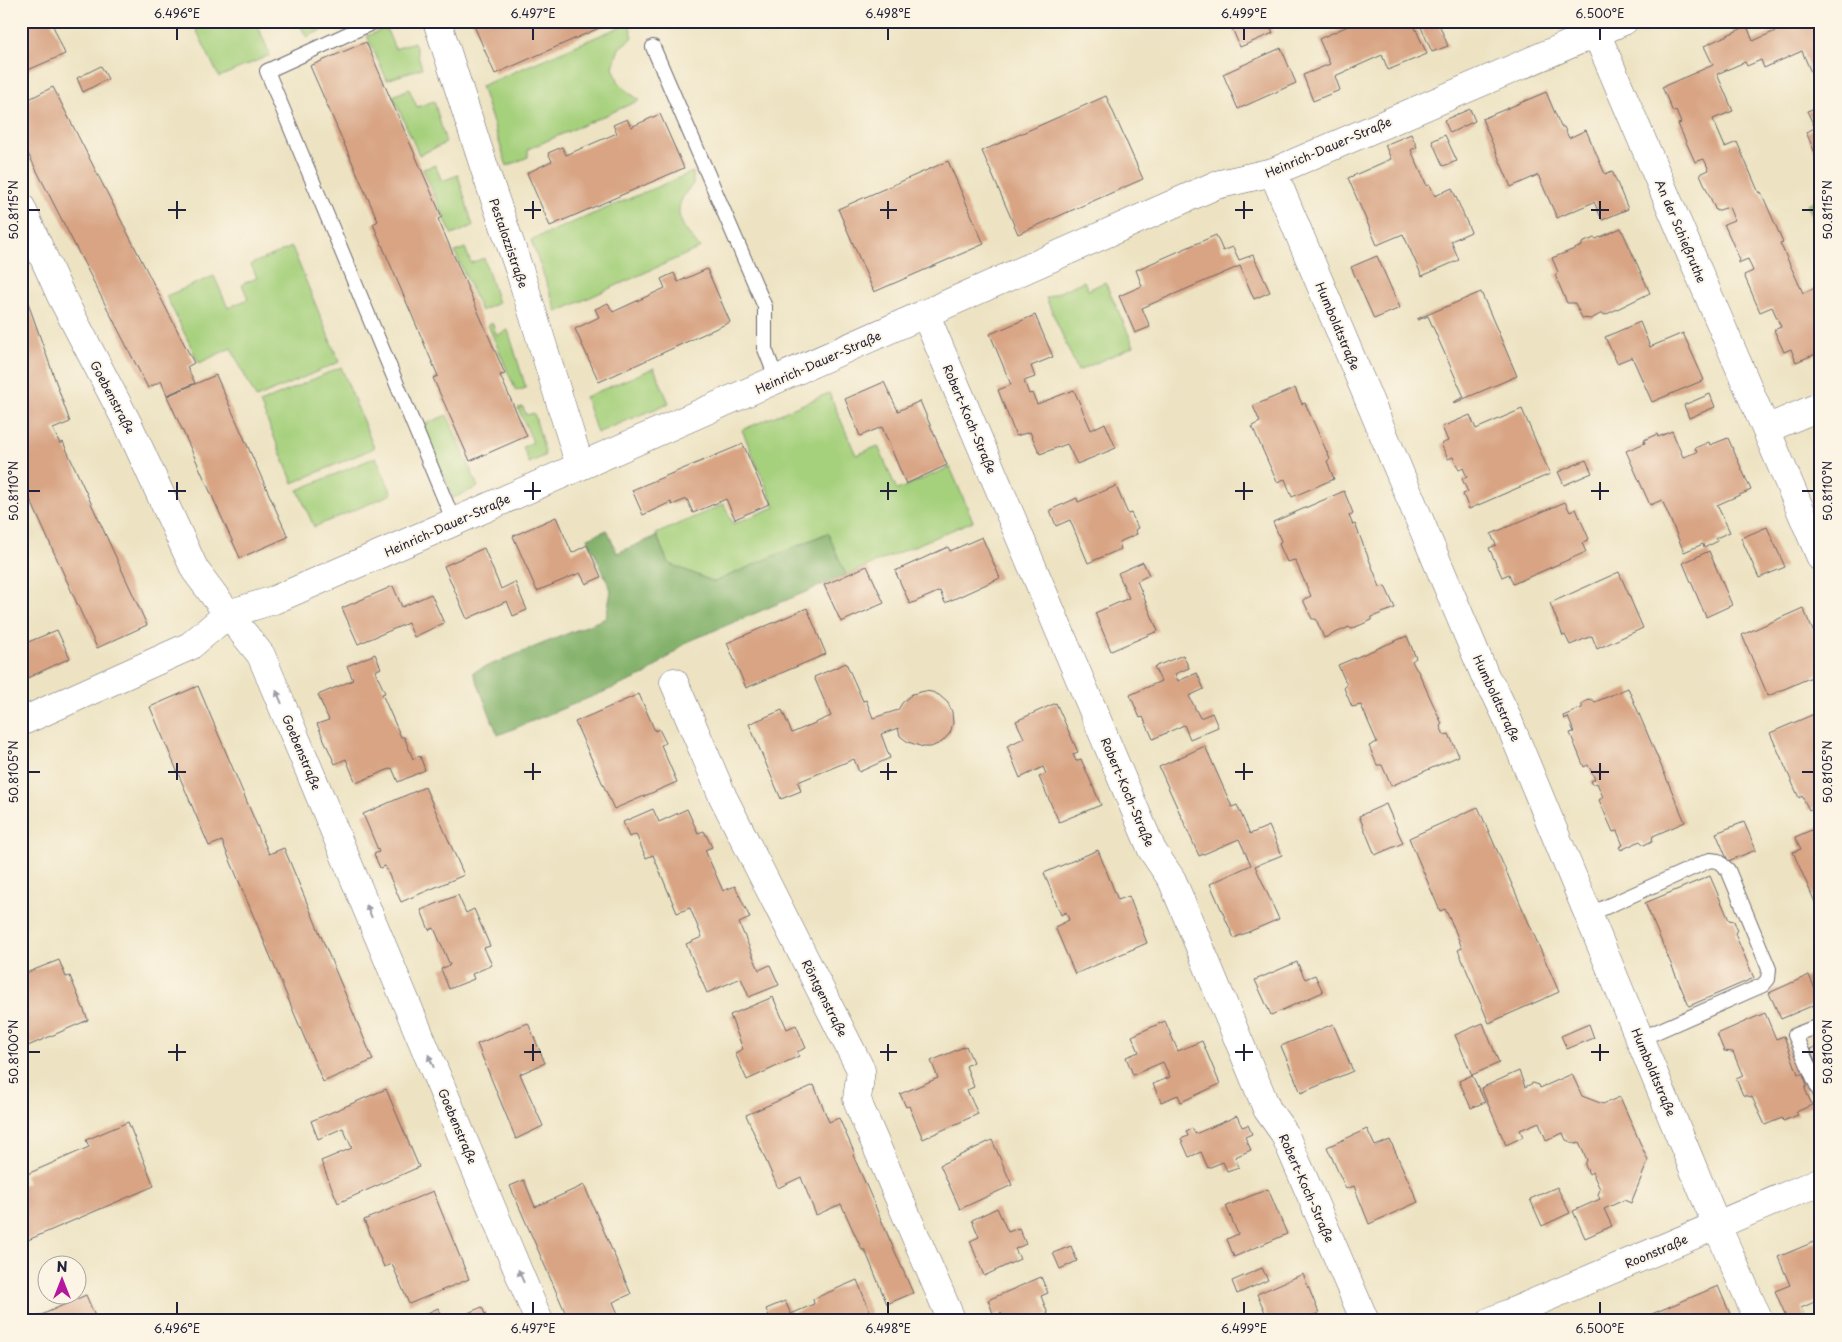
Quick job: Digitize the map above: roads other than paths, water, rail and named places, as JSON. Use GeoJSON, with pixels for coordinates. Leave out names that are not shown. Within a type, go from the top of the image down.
{"type":"FeatureCollection","features":[{"type":"Feature","properties":{"kind":"street","name":"Pestalozzistraße"},"geometry":{"type":"LineString","coordinates":[[437,21],[520,272],[580,466]]}},
{"type":"Feature","properties":{"kind":"street","name":"Heinrich-Dauer-Straße"},"geometry":{"type":"LineString","coordinates":[[21,722],[190,646],[228,614],[274,600],[454,522],[1216,185],[1273,172],[1593,27],[1624,21]]}},
{"type":"Feature","properties":{"kind":"street","name":"An der Schießruthe"},"geometry":{"type":"LineString","coordinates":[[1593,27],[1821,558]]}},
{"type":"Feature","properties":{"kind":"street","name":"Humboldtstraße"},"geometry":{"type":"LineString","coordinates":[[1273,172],[1486,678],[1505,713],[1759,1321]]}},
{"type":"Feature","properties":{"kind":"street","name":"Goebenstraße"},"geometry":{"type":"LineString","coordinates":[[21,207],[61,296],[129,426],[195,570],[261,655],[539,1321]]}},
{"type":"Feature","properties":{"kind":"street","name":"Robert-Koch-Straße"},"geometry":{"type":"LineString","coordinates":[[925,314],[1152,850],[1172,880],[1267,1109],[1284,1133],[1364,1321]]}},
{"type":"Feature","properties":{"kind":"street"},"geometry":{"type":"LineString","coordinates":[[1766,429],[1821,406]]}},
{"type":"Feature","properties":{"kind":"street","name":"Röntgenstraße"},"geometry":{"type":"LineString","coordinates":[[674,682],[723,797],[861,1070],[857,1099],[860,1108],[952,1321]]}},
{"type":"Feature","properties":{"kind":"street","name":"Roonstraße"},"geometry":{"type":"LineString","coordinates":[[1491,1321],[1821,1181]]}},
{"type":"Feature","properties":{"kind":"lane"},"geometry":{"type":"LineString","coordinates":[[376,21],[267,71],[454,522]]}},
{"type":"Feature","properties":{"kind":"lane"},"geometry":{"type":"LineString","coordinates":[[653,47],[765,307],[765,349],[777,380]]}},
{"type":"Feature","properties":{"kind":"lane"},"geometry":{"type":"LineString","coordinates":[[1588,915],[1710,860],[1718,861],[1728,870],[1769,969],[1768,979],[1763,985],[1640,1039]]}},
{"type":"Feature","properties":{"kind":"lane"},"geometry":{"type":"LineString","coordinates":[[1821,1025],[1795,1035],[1821,1095]]}}]}
